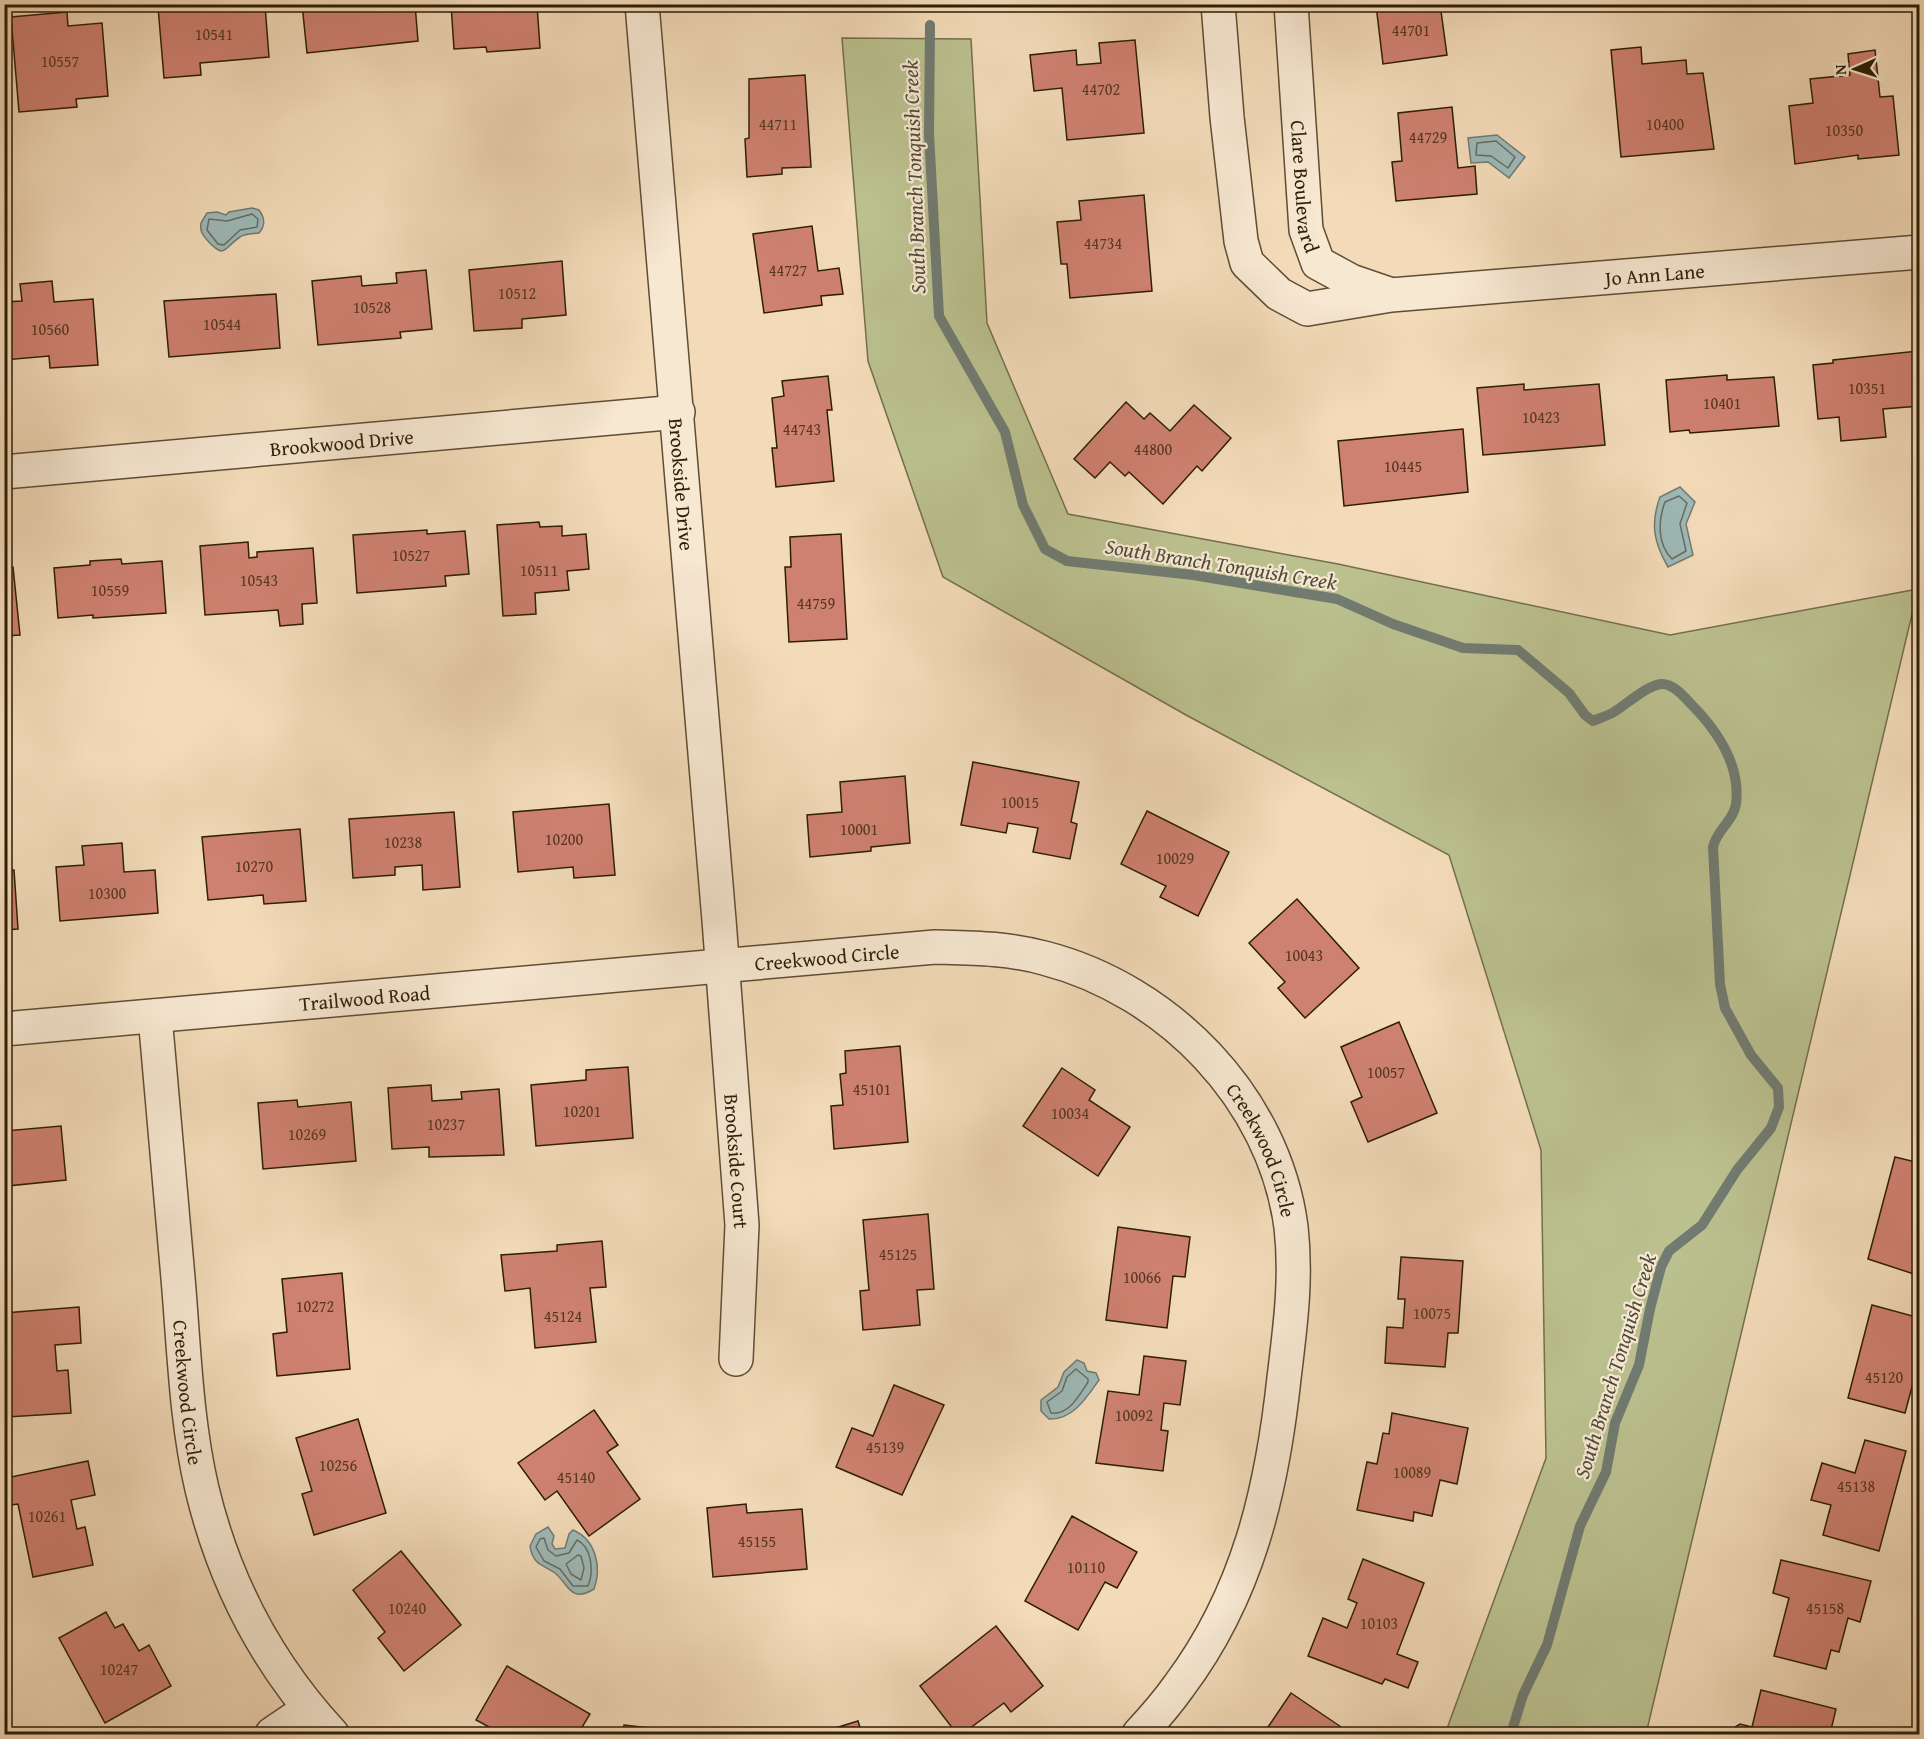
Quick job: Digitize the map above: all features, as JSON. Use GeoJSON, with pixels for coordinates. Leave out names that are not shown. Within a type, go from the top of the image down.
{"type":"FeatureCollection","features":[{"type":"Feature","properties":{"kind":"street","name":"Brookside Drive"},"geometry":{"type":"LineString","coordinates":[[642,4],[723,964]]}},
{"type":"Feature","properties":{"kind":"street"},"geometry":{"type":"LineString","coordinates":[[1218,4],[1227,117],[1241,242],[1248,263],[1279,294],[1307,309],[1391,295]]}},
{"type":"Feature","properties":{"kind":"street","name":"Clare Boulevard"},"geometry":{"type":"LineString","coordinates":[[1291,4],[1306,230],[1318,263],[1351,281],[1391,295]]}},
{"type":"Feature","properties":{"kind":"street","name":"Jo Ann Lane"},"geometry":{"type":"LineString","coordinates":[[1391,295],[1920,252]]}},
{"type":"Feature","properties":{"kind":"street","name":"Brookwood Drive"},"geometry":{"type":"LineString","coordinates":[[4,472],[678,412]]}},
{"type":"Feature","properties":{"kind":"street","name":"Creekwood Circle"},"geometry":{"type":"LineString","coordinates":[[723,964],[935,947],[994,949],[1044,958],[1101,978],[1153,1007],[1207,1055],[1231,1082],[1262,1134],[1280,1179],[1291,1226],[1295,1286],[1277,1442],[1269,1488],[1246,1563],[1213,1634],[1180,1686],[1139,1734]]}},
{"type":"Feature","properties":{"kind":"street","name":"Trailwood Road"},"geometry":{"type":"LineString","coordinates":[[4,1029],[723,964]]}},
{"type":"Feature","properties":{"kind":"street","name":"Brookside Court"},"geometry":{"type":"LineString","coordinates":[[723,964],[742,1225],[736,1359]]}},
{"type":"Feature","properties":{"kind":"street","name":"Creekwood Circle"},"geometry":{"type":"LineString","coordinates":[[155,1016],[190,1415],[202,1488],[219,1548],[243,1605],[273,1659],[309,1709],[332,1734]]}},
{"type":"Feature","properties":{"kind":"street"},"geometry":{"type":"LineString","coordinates":[[272,1734],[309,1709]]}},
{"type":"Feature","properties":{"kind":"green space"},"geometry":{"type":"Polygon","coordinates":[[[842,38],[971,39],[987,323],[1068,514],[1338,564],[1670,635],[1918,589],[1646,1734],[1445,1734],[1546,1458],[1541,1150],[1449,855],[1186,715],[943,577],[868,361],[842,38]]]}},
{"type":"Feature","properties":{"kind":"water"},"geometry":{"type":"Polygon","coordinates":[[[1497,135],[1525,157],[1509,178],[1488,162],[1471,163],[1468,138],[1497,135]]]}},
{"type":"Feature","properties":{"kind":"water"},"geometry":{"type":"Polygon","coordinates":[[[252,208],[259,210],[263,219],[264,224],[259,233],[242,236],[222,251],[213,246],[203,234],[201,223],[207,213],[217,212],[226,215],[229,212],[252,208]]]}},
{"type":"Feature","properties":{"kind":"water"},"geometry":{"type":"Polygon","coordinates":[[[1680,487],[1695,502],[1686,524],[1693,555],[1668,567],[1659,550],[1654,525],[1655,516],[1660,497],[1680,487]]]}},
{"type":"Feature","properties":{"kind":"water"},"geometry":{"type":"Polygon","coordinates":[[[1077,1360],[1084,1363],[1087,1371],[1096,1373],[1099,1380],[1072,1412],[1049,1419],[1041,1411],[1041,1400],[1058,1387],[1064,1372],[1077,1360]]]}},
{"type":"Feature","properties":{"kind":"water"},"geometry":{"type":"Polygon","coordinates":[[[548,1527],[554,1536],[552,1544],[555,1549],[565,1548],[569,1534],[573,1530],[587,1540],[597,1563],[594,1589],[586,1593],[575,1593],[555,1573],[542,1566],[533,1557],[530,1546],[536,1534],[548,1527]]]}},
{"type":"Feature","properties":{"kind":"building"},"geometry":{"type":"Polygon","coordinates":[[[195,4],[196,10],[265,5],[269,57],[200,63],[201,75],[164,78],[158,7],[195,4]]]}},
{"type":"Feature","properties":{"kind":"building"},"geometry":{"type":"Polygon","coordinates":[[[302,4],[415,4],[418,41],[307,53],[302,4]]]}},
{"type":"Feature","properties":{"kind":"building"},"geometry":{"type":"Polygon","coordinates":[[[451,4],[537,4],[540,48],[487,52],[486,47],[454,49],[451,4]]]}},
{"type":"Feature","properties":{"kind":"building"},"geometry":{"type":"Polygon","coordinates":[[[1440,4],[1447,55],[1383,64],[1376,5],[1440,4]]]}},
{"type":"Feature","properties":{"kind":"building"},"geometry":{"type":"Polygon","coordinates":[[[67,12],[68,26],[102,23],[108,96],[76,99],[77,107],[19,112],[11,17],[67,12]]]}},
{"type":"Feature","properties":{"kind":"building"},"geometry":{"type":"Polygon","coordinates":[[[1135,40],[1144,133],[1067,140],[1062,88],[1034,91],[1030,55],[1076,50],[1077,65],[1101,63],[1099,43],[1135,40]]]}},
{"type":"Feature","properties":{"kind":"building"},"geometry":{"type":"Polygon","coordinates":[[[1641,47],[1642,64],[1686,60],[1687,74],[1703,73],[1714,149],[1621,157],[1611,50],[1641,47]]]}},
{"type":"Feature","properties":{"kind":"building"},"geometry":{"type":"Polygon","coordinates":[[[1875,50],[1880,97],[1893,96],[1899,155],[1858,159],[1858,155],[1795,164],[1789,106],[1813,103],[1810,79],[1850,75],[1848,54],[1875,50]]]}},
{"type":"Feature","properties":{"kind":"building"},"geometry":{"type":"Polygon","coordinates":[[[805,75],[811,167],[782,168],[782,174],[747,177],[745,139],[749,138],[749,79],[805,75]]]}},
{"type":"Feature","properties":{"kind":"building"},"geometry":{"type":"Polygon","coordinates":[[[1452,107],[1458,168],[1475,166],[1477,194],[1396,201],[1392,162],[1402,161],[1398,113],[1452,107]]]}},
{"type":"Feature","properties":{"kind":"building"},"geometry":{"type":"Polygon","coordinates":[[[1144,195],[1152,291],[1070,298],[1067,264],[1061,264],[1057,222],[1081,220],[1079,201],[1144,195]]]}},
{"type":"Feature","properties":{"kind":"building"},"geometry":{"type":"Polygon","coordinates":[[[812,226],[818,271],[839,268],[843,294],[821,296],[822,305],[764,313],[753,234],[812,226]]]}},
{"type":"Feature","properties":{"kind":"building"},"geometry":{"type":"Polygon","coordinates":[[[562,261],[566,315],[522,319],[522,328],[474,331],[469,270],[562,261]]]}},
{"type":"Feature","properties":{"kind":"building"},"geometry":{"type":"Polygon","coordinates":[[[426,270],[432,329],[400,332],[401,338],[318,345],[312,281],[361,276],[362,286],[397,283],[396,273],[426,270]]]}},
{"type":"Feature","properties":{"kind":"building"},"geometry":{"type":"Polygon","coordinates":[[[52,281],[54,302],[93,299],[98,365],[50,368],[49,356],[4,360],[4,302],[22,301],[20,284],[52,281]]]}},
{"type":"Feature","properties":{"kind":"building"},"geometry":{"type":"Polygon","coordinates":[[[276,294],[280,348],[169,357],[164,301],[276,294]]]}},
{"type":"Feature","properties":{"kind":"building"},"geometry":{"type":"Polygon","coordinates":[[[1918,351],[1920,406],[1883,409],[1886,437],[1841,441],[1839,417],[1818,419],[1813,365],[1833,363],[1833,360],[1918,351]]]}},
{"type":"Feature","properties":{"kind":"building"},"geometry":{"type":"Polygon","coordinates":[[[1727,375],[1727,380],[1774,377],[1779,426],[1690,433],[1689,430],[1670,432],[1666,380],[1727,375]]]}},
{"type":"Feature","properties":{"kind":"building"},"geometry":{"type":"Polygon","coordinates":[[[828,376],[832,410],[827,410],[834,481],[776,487],[772,448],[777,448],[772,398],[784,396],[782,381],[828,376]]]}},
{"type":"Feature","properties":{"kind":"building"},"geometry":{"type":"Polygon","coordinates":[[[1524,384],[1524,390],[1599,384],[1605,445],[1483,455],[1477,388],[1524,384]]]}},
{"type":"Feature","properties":{"kind":"building"},"geometry":{"type":"Polygon","coordinates":[[[1126,402],[1144,419],[1150,413],[1170,431],[1194,405],[1231,438],[1202,471],[1197,466],[1163,504],[1129,472],[1125,476],[1110,462],[1095,478],[1074,459],[1126,402]]]}},
{"type":"Feature","properties":{"kind":"building"},"geometry":{"type":"Polygon","coordinates":[[[1463,429],[1468,492],[1344,506],[1338,441],[1463,429]]]}},
{"type":"Feature","properties":{"kind":"building"},"geometry":{"type":"Polygon","coordinates":[[[539,522],[540,527],[562,526],[562,536],[586,534],[589,569],[567,571],[569,590],[535,593],[536,614],[503,616],[497,525],[539,522]]]}},
{"type":"Feature","properties":{"kind":"building"},"geometry":{"type":"Polygon","coordinates":[[[427,530],[427,534],[465,531],[469,574],[445,576],[446,586],[357,593],[353,535],[427,530]]]}},
{"type":"Feature","properties":{"kind":"building"},"geometry":{"type":"Polygon","coordinates":[[[841,534],[847,639],[789,642],[785,567],[791,567],[790,537],[841,534]]]}},
{"type":"Feature","properties":{"kind":"building"},"geometry":{"type":"Polygon","coordinates":[[[248,542],[249,558],[257,557],[257,552],[313,548],[317,603],[302,604],[303,624],[280,626],[278,610],[205,615],[200,546],[248,542]]]}},
{"type":"Feature","properties":{"kind":"building"},"geometry":{"type":"Polygon","coordinates":[[[121,559],[122,564],[162,561],[166,613],[58,618],[54,568],[90,565],[90,561],[121,559]]]}},
{"type":"Feature","properties":{"kind":"building"},"geometry":{"type":"Polygon","coordinates":[[[13,567],[20,635],[4,636],[4,568],[13,567]]]}},
{"type":"Feature","properties":{"kind":"building"},"geometry":{"type":"Polygon","coordinates":[[[973,762],[1079,782],[1071,822],[1077,824],[1070,859],[1033,852],[1038,828],[1008,823],[1006,833],[961,825],[973,762]]]}},
{"type":"Feature","properties":{"kind":"building"},"geometry":{"type":"Polygon","coordinates":[[[905,776],[910,843],[871,847],[871,851],[810,857],[807,815],[842,812],[840,782],[905,776]]]}},
{"type":"Feature","properties":{"kind":"building"},"geometry":{"type":"Polygon","coordinates":[[[609,804],[615,875],[574,878],[573,867],[518,872],[513,812],[609,804]]]}},
{"type":"Feature","properties":{"kind":"building"},"geometry":{"type":"Polygon","coordinates":[[[1147,811],[1229,852],[1198,916],[1160,897],[1166,886],[1121,864],[1147,811]]]}},
{"type":"Feature","properties":{"kind":"building"},"geometry":{"type":"Polygon","coordinates":[[[454,812],[460,887],[423,890],[422,865],[395,867],[395,875],[353,878],[349,819],[454,812]]]}},
{"type":"Feature","properties":{"kind":"building"},"geometry":{"type":"Polygon","coordinates":[[[300,829],[306,901],[264,904],[263,895],[208,900],[202,837],[300,829]]]}},
{"type":"Feature","properties":{"kind":"building"},"geometry":{"type":"Polygon","coordinates":[[[122,843],[124,872],[155,870],[158,913],[60,921],[56,867],[84,865],[82,846],[122,843]]]}},
{"type":"Feature","properties":{"kind":"building"},"geometry":{"type":"Polygon","coordinates":[[[14,870],[18,929],[4,930],[4,871],[14,870]]]}},
{"type":"Feature","properties":{"kind":"building"},"geometry":{"type":"Polygon","coordinates":[[[1297,899],[1359,968],[1305,1018],[1278,988],[1285,982],[1249,943],[1297,899]]]}},
{"type":"Feature","properties":{"kind":"building"},"geometry":{"type":"Polygon","coordinates":[[[1399,1022],[1437,1113],[1368,1142],[1351,1102],[1362,1097],[1341,1047],[1399,1022]]]}},
{"type":"Feature","properties":{"kind":"building"},"geometry":{"type":"Polygon","coordinates":[[[900,1046],[908,1142],[834,1149],[831,1106],[843,1105],[840,1074],[846,1073],[845,1051],[900,1046]]]}},
{"type":"Feature","properties":{"kind":"building"},"geometry":{"type":"Polygon","coordinates":[[[628,1067],[633,1138],[536,1146],[531,1085],[586,1080],[586,1070],[628,1067]]]}},
{"type":"Feature","properties":{"kind":"building"},"geometry":{"type":"Polygon","coordinates":[[[1062,1068],[1095,1090],[1089,1100],[1130,1127],[1098,1176],[1023,1126],[1062,1068]]]}},
{"type":"Feature","properties":{"kind":"building"},"geometry":{"type":"Polygon","coordinates":[[[431,1085],[432,1101],[462,1099],[461,1092],[499,1089],[504,1155],[429,1157],[429,1147],[392,1149],[388,1088],[431,1085]]]}},
{"type":"Feature","properties":{"kind":"building"},"geometry":{"type":"Polygon","coordinates":[[[297,1100],[298,1107],[351,1102],[356,1161],[263,1169],[258,1103],[297,1100]]]}},
{"type":"Feature","properties":{"kind":"building"},"geometry":{"type":"Polygon","coordinates":[[[4,1126],[5,1131],[61,1126],[66,1180],[8,1186],[9,1188],[4,1189],[4,1126]]]}},
{"type":"Feature","properties":{"kind":"building"},"geometry":{"type":"Polygon","coordinates":[[[1895,1157],[1920,1163],[1920,1276],[1868,1259],[1895,1157]]]}},
{"type":"Feature","properties":{"kind":"building"},"geometry":{"type":"Polygon","coordinates":[[[928,1214],[934,1289],[917,1290],[920,1325],[863,1330],[860,1291],[869,1290],[863,1220],[928,1214]]]}},
{"type":"Feature","properties":{"kind":"building"},"geometry":{"type":"Polygon","coordinates":[[[1118,1227],[1190,1237],[1185,1277],[1173,1276],[1167,1328],[1106,1320],[1118,1227]]]}},
{"type":"Feature","properties":{"kind":"building"},"geometry":{"type":"Polygon","coordinates":[[[602,1241],[606,1287],[590,1288],[596,1342],[535,1348],[530,1288],[505,1291],[501,1255],[557,1251],[557,1245],[602,1241]]]}},
{"type":"Feature","properties":{"kind":"building"},"geometry":{"type":"Polygon","coordinates":[[[1401,1257],[1463,1261],[1458,1333],[1448,1333],[1445,1367],[1385,1363],[1387,1327],[1403,1328],[1405,1299],[1398,1299],[1401,1257]]]}},
{"type":"Feature","properties":{"kind":"building"},"geometry":{"type":"Polygon","coordinates":[[[342,1273],[350,1369],[277,1376],[273,1334],[287,1332],[282,1279],[342,1273]]]}},
{"type":"Feature","properties":{"kind":"building"},"geometry":{"type":"Polygon","coordinates":[[[1872,1305],[1920,1318],[1920,1357],[1905,1413],[1848,1398],[1872,1305]]]}},
{"type":"Feature","properties":{"kind":"building"},"geometry":{"type":"Polygon","coordinates":[[[79,1307],[81,1343],[55,1345],[57,1371],[68,1370],[71,1413],[7,1417],[4,1313],[79,1307]]]}},
{"type":"Feature","properties":{"kind":"building"},"geometry":{"type":"Polygon","coordinates":[[[1144,1356],[1186,1361],[1180,1405],[1164,1403],[1161,1430],[1168,1431],[1163,1471],[1096,1463],[1108,1391],[1139,1395],[1144,1356]]]}},
{"type":"Feature","properties":{"kind":"building"},"geometry":{"type":"Polygon","coordinates":[[[894,1385],[944,1405],[902,1495],[836,1467],[852,1428],[873,1436],[894,1385]]]}},
{"type":"Feature","properties":{"kind":"building"},"geometry":{"type":"Polygon","coordinates":[[[594,1410],[618,1445],[607,1452],[640,1499],[589,1536],[557,1491],[545,1500],[518,1463],[594,1410]]]}},
{"type":"Feature","properties":{"kind":"building"},"geometry":{"type":"Polygon","coordinates":[[[1392,1413],[1468,1428],[1457,1484],[1440,1480],[1432,1516],[1414,1512],[1413,1521],[1357,1510],[1367,1462],[1377,1464],[1383,1433],[1389,1434],[1392,1413]]]}},
{"type":"Feature","properties":{"kind":"building"},"geometry":{"type":"Polygon","coordinates":[[[358,1419],[386,1513],[314,1535],[302,1494],[312,1491],[296,1438],[358,1419]]]}},
{"type":"Feature","properties":{"kind":"building"},"geometry":{"type":"Polygon","coordinates":[[[1865,1440],[1906,1451],[1879,1551],[1823,1535],[1831,1505],[1811,1500],[1822,1463],[1855,1473],[1865,1440]]]}},
{"type":"Feature","properties":{"kind":"building"},"geometry":{"type":"Polygon","coordinates":[[[88,1461],[95,1495],[71,1500],[77,1529],[85,1527],[93,1565],[33,1577],[18,1504],[11,1505],[6,1478],[88,1461]]]}},
{"type":"Feature","properties":{"kind":"building"},"geometry":{"type":"Polygon","coordinates":[[[746,1504],[747,1513],[802,1509],[807,1569],[713,1577],[707,1508],[746,1504]]]}},
{"type":"Feature","properties":{"kind":"building"},"geometry":{"type":"Polygon","coordinates":[[[1072,1516],[1137,1552],[1117,1588],[1105,1582],[1078,1630],[1025,1601],[1072,1516]]]}},
{"type":"Feature","properties":{"kind":"building"},"geometry":{"type":"Polygon","coordinates":[[[401,1551],[461,1625],[404,1671],[378,1638],[385,1632],[353,1590],[401,1551]]]}},
{"type":"Feature","properties":{"kind":"building"},"geometry":{"type":"Polygon","coordinates":[[[1363,1559],[1424,1583],[1397,1654],[1418,1662],[1408,1688],[1385,1679],[1382,1684],[1308,1656],[1323,1618],[1347,1628],[1357,1603],[1348,1599],[1363,1559]]]}},
{"type":"Feature","properties":{"kind":"building"},"geometry":{"type":"Polygon","coordinates":[[[1781,1560],[1871,1581],[1860,1622],[1848,1618],[1839,1652],[1831,1650],[1826,1669],[1774,1656],[1789,1598],[1773,1593],[1781,1560]]]}},
{"type":"Feature","properties":{"kind":"building"},"geometry":{"type":"Polygon","coordinates":[[[106,1612],[115,1628],[123,1624],[139,1651],[149,1645],[171,1686],[105,1723],[59,1638],[106,1612]]]}},
{"type":"Feature","properties":{"kind":"building"},"geometry":{"type":"Polygon","coordinates":[[[996,1626],[1043,1686],[1011,1712],[1004,1703],[962,1734],[957,1734],[920,1686],[996,1626]]]}},
{"type":"Feature","properties":{"kind":"building"},"geometry":{"type":"Polygon","coordinates":[[[507,1666],[590,1714],[578,1734],[502,1734],[476,1720],[507,1666]]]}},
{"type":"Feature","properties":{"kind":"building"},"geometry":{"type":"Polygon","coordinates":[[[1761,1690],[1836,1709],[1830,1734],[1731,1734],[1732,1729],[1740,1724],[1752,1727],[1761,1690]]]}},
{"type":"Feature","properties":{"kind":"building"},"geometry":{"type":"Polygon","coordinates":[[[1291,1693],[1347,1731],[1344,1734],[1274,1734],[1268,1727],[1291,1693]]]}},
{"type":"Feature","properties":{"kind":"building"},"geometry":{"type":"Polygon","coordinates":[[[858,1721],[862,1734],[803,1734],[818,1730],[819,1733],[858,1721]]]}},
{"type":"Feature","properties":{"kind":"building"},"geometry":{"type":"Polygon","coordinates":[[[624,1725],[701,1734],[623,1734],[624,1725]]]}},
{"type":"Feature","properties":{"kind":"waterway","name":"South Branch Tonquish Creek"},"geometry":{"type":"LineString","coordinates":[[930,25],[929,134],[939,316],[1005,432],[1023,505],[1045,549],[1067,561],[1193,575],[1337,599],[1393,624],[1463,648],[1518,650],[1569,693],[1585,715],[1593,721],[1614,712],[1655,685],[1669,685],[1677,690],[1709,724],[1725,748],[1735,775],[1737,789],[1735,810],[1713,847],[1720,984],[1725,1008],[1751,1055],[1778,1088],[1779,1107],[1771,1128],[1737,1170],[1702,1225],[1669,1251],[1661,1267],[1639,1365],[1615,1423],[1606,1472],[1580,1526],[1547,1645],[1523,1695],[1511,1734]]}}]}
